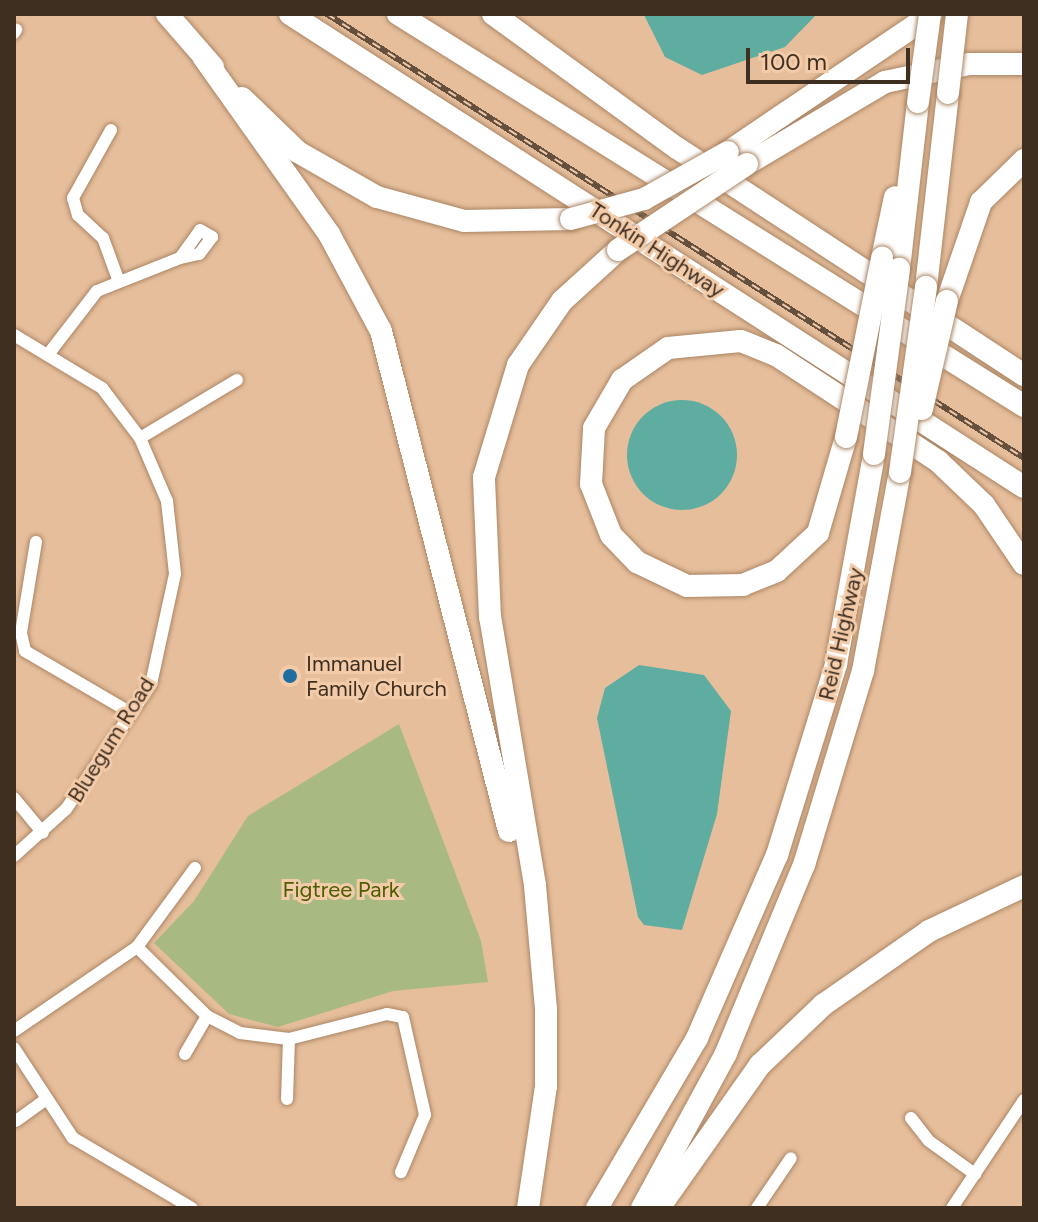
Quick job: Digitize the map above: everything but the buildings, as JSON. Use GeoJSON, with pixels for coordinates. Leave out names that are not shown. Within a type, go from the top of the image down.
{"type":"FeatureCollection","features":[{"type":"Feature","properties":{"kind":"highway"},"geometry":{"type":"LineString","coordinates":[[167,14],[204,58],[329,234],[381,331],[540,948]]}},
{"type":"Feature","properties":{"kind":"highway","name":"Tonkin Highway"},"geometry":{"type":"LineString","coordinates":[[290,14],[1024,487]]}},
{"type":"Feature","properties":{"kind":"highway"},"geometry":{"type":"LineString","coordinates":[[398,14],[1024,406]]}},
{"type":"Feature","properties":{"kind":"highway"},"geometry":{"type":"LineString","coordinates":[[493,14],[677,148],[1024,375]]}},
{"type":"Feature","properties":{"kind":"highway"},"geometry":{"type":"LineString","coordinates":[[931,14],[890,264],[846,437],[818,533],[777,571],[743,585],[687,586],[637,562],[611,535],[591,484],[594,428],[622,380],[668,348],[741,341],[776,355],[938,461],[984,505],[1024,564]]}},
{"type":"Feature","properties":{"kind":"highway"},"geometry":{"type":"LineString","coordinates":[[528,1208],[546,1086],[540,948],[490,617],[484,477],[518,365],[562,301],[618,250],[931,14]]}},
{"type":"Feature","properties":{"kind":"highway"},"geometry":{"type":"LineString","coordinates":[[903,474],[957,14]]}},
{"type":"Feature","properties":{"kind":"highway"},"geometry":{"type":"LineString","coordinates":[[204,58],[298,152],[377,197],[464,221],[571,219],[644,199],[737,158],[845,99],[885,82],[969,64],[1024,64]]}},
{"type":"Feature","properties":{"kind":"highway"},"geometry":{"type":"LineString","coordinates":[[903,474],[947,301],[981,202],[1024,160]]}},
{"type":"Feature","properties":{"kind":"highway","name":"Reid Highway"},"geometry":{"type":"LineString","coordinates":[[597,1208],[697,1038],[777,855],[836,664],[874,454],[890,264]]}},
{"type":"Feature","properties":{"kind":"highway","name":"Reid Highway"},"geometry":{"type":"LineString","coordinates":[[642,1208],[726,1053],[795,891],[845,736],[903,474]]}},
{"type":"Feature","properties":{"kind":"highway"},"geometry":{"type":"LineString","coordinates":[[659,1208],[760,1065],[823,1005],[929,931],[1024,886]]}},
{"type":"Feature","properties":{"kind":"street"},"geometry":{"type":"LineString","coordinates":[[111,130],[73,198],[78,215],[103,238],[118,279]]}},
{"type":"Feature","properties":{"kind":"street"},"geometry":{"type":"LineString","coordinates":[[50,352],[76,309],[118,279],[180,258]]}},
{"type":"Feature","properties":{"kind":"street","name":"Bluegum Road"},"geometry":{"type":"LineString","coordinates":[[14,335],[50,352],[102,388],[140,438],[167,501],[175,574],[151,684],[43,833],[14,856]]}},
{"type":"Feature","properties":{"kind":"street"},"geometry":{"type":"LineString","coordinates":[[140,438],[237,380]]}},
{"type":"Feature","properties":{"kind":"street"},"geometry":{"type":"LineString","coordinates":[[36,542],[21,633],[25,651],[131,713]]}},
{"type":"Feature","properties":{"kind":"street"},"geometry":{"type":"LineString","coordinates":[[14,798],[43,833]]}},
{"type":"Feature","properties":{"kind":"street"},"geometry":{"type":"LineString","coordinates":[[14,1031],[137,947],[195,868]]}},
{"type":"Feature","properties":{"kind":"street"},"geometry":{"type":"LineString","coordinates":[[137,947],[207,1016],[240,1033],[289,1039],[387,1014],[403,1017],[425,1115],[401,1172]]}},
{"type":"Feature","properties":{"kind":"street"},"geometry":{"type":"LineString","coordinates":[[185,1054],[207,1016]]}},
{"type":"Feature","properties":{"kind":"street"},"geometry":{"type":"LineString","coordinates":[[287,1099],[289,1039]]}},
{"type":"Feature","properties":{"kind":"street"},"geometry":{"type":"LineString","coordinates":[[14,1048],[45,1100],[97,1156],[192,1208]]}},
{"type":"Feature","properties":{"kind":"street"},"geometry":{"type":"LineString","coordinates":[[16,1121],[45,1100]]}},
{"type":"Feature","properties":{"kind":"street"},"geometry":{"type":"LineString","coordinates":[[952,1208],[1024,1100]]}},
{"type":"Feature","properties":{"kind":"street"},"geometry":{"type":"LineString","coordinates":[[911,1118],[929,1141],[975,1174]]}},
{"type":"Feature","properties":{"kind":"street"},"geometry":{"type":"LineString","coordinates":[[757,1208],[791,1158]]}},
{"type":"Feature","properties":{"kind":"green space","name":"Figtree Park"},"geometry":{"type":"Polygon","coordinates":[[[399,724],[481,941],[488,982],[393,991],[278,1027],[229,1014],[154,943],[194,901],[248,816],[399,724]]]}},
{"type":"Feature","properties":{"kind":"water"},"geometry":{"type":"Polygon","coordinates":[[[817,14],[785,47],[702,75],[665,57],[644,15],[817,14]]]}},
{"type":"Feature","properties":{"kind":"water"},"geometry":{"type":"Polygon","coordinates":[[[682,400],[703,404],[721,416],[733,434],[737,455],[733,476],[721,494],[703,506],[682,510],[661,506],[643,494],[631,476],[627,455],[631,434],[643,416],[661,404],[682,400]]]}},
{"type":"Feature","properties":{"kind":"water"},"geometry":{"type":"Polygon","coordinates":[[[639,665],[704,675],[731,711],[717,814],[682,930],[644,925],[638,917],[597,718],[605,688],[639,665]]]}},
{"type":"Feature","properties":{"kind":"railway"},"geometry":{"type":"LineString","coordinates":[[327,14],[1024,458]]}},
{"type":"Feature","properties":{"kind":"place","name":"Immanuel Family Church"},"geometry":{"type":"Point","coordinates":[290,676]}}]}
